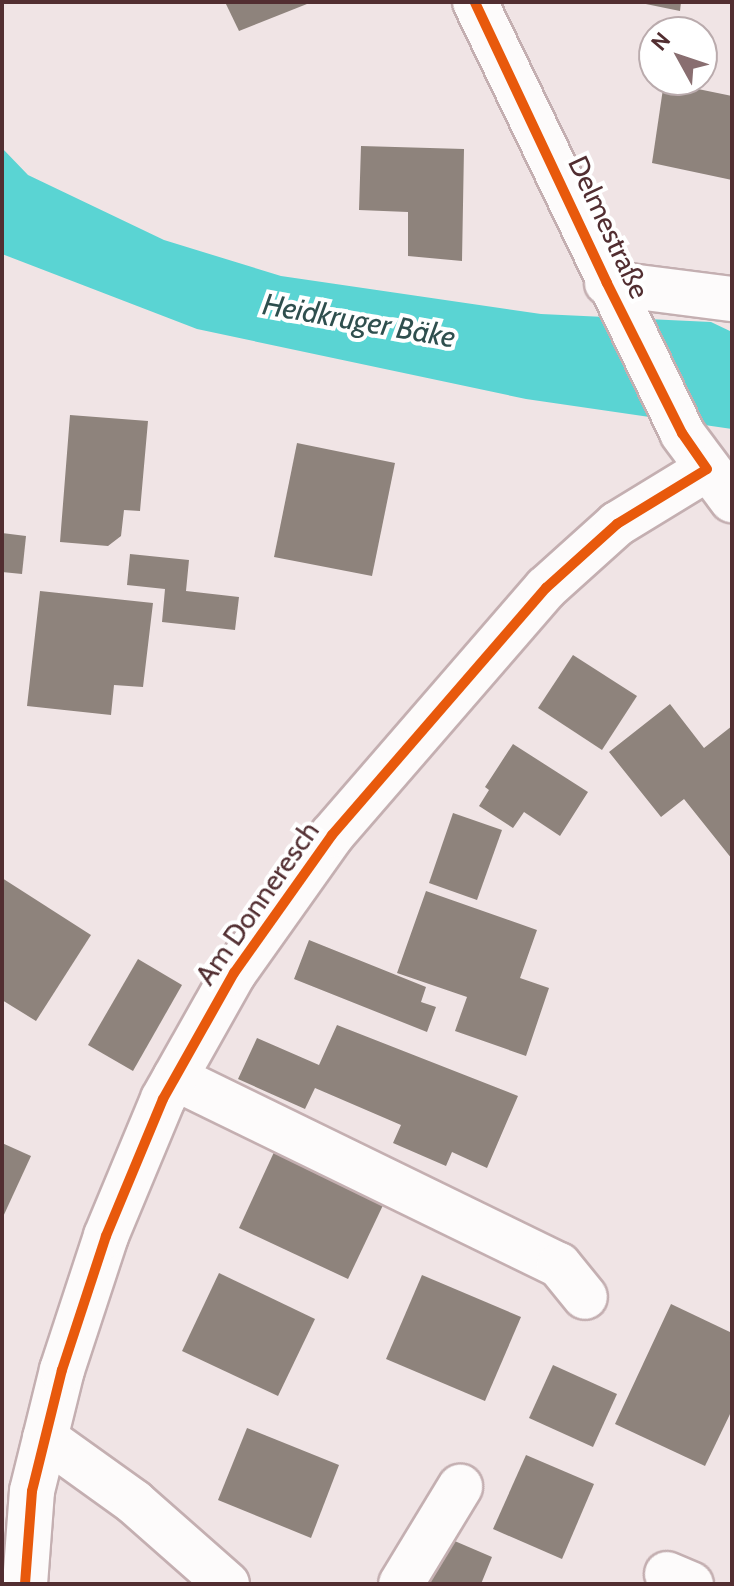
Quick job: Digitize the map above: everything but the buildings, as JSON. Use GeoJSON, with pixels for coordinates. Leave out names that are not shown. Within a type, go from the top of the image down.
{"type":"FeatureCollection","features":[{"type":"Feature","properties":{"kind":"street","name":"Delmestraße"},"geometry":{"type":"LineString","coordinates":[[475,2],[607,283],[682,433],[719,484]]}},
{"type":"Feature","properties":{"kind":"street"},"geometry":{"type":"LineString","coordinates":[[607,283],[732,299]]}},
{"type":"Feature","properties":{"kind":"street","name":"Am Donneresch"},"geometry":{"type":"LineString","coordinates":[[25,1584],[17,1485],[45,1438],[106,1236],[175,1078],[234,973],[332,835],[546,588],[617,524],[719,484]]}},
{"type":"Feature","properties":{"kind":"street"},"geometry":{"type":"LineString","coordinates":[[175,1078],[559,1265],[585,1297]]}},
{"type":"Feature","properties":{"kind":"street"},"geometry":{"type":"LineString","coordinates":[[45,1438],[134,1502],[227,1584]]}},
{"type":"Feature","properties":{"kind":"street"},"geometry":{"type":"LineString","coordinates":[[401,1584],[460,1487]]}},
{"type":"Feature","properties":{"kind":"water","name":"Heidkruger Bäke"},"geometry":{"type":"Polygon","coordinates":[[[2,148],[28,175],[164,240],[281,276],[541,314],[711,322],[732,332],[732,429],[526,399],[197,329],[2,254],[2,148]]]}},
{"type":"Feature","properties":{"kind":"cycle path"},"geometry":{"type":"LineString","coordinates":[[25,1584],[32,1491],[62,1370],[106,1236],[163,1099],[234,973],[332,835],[546,588],[617,524],[707,469],[682,433],[607,283],[475,2]]}}]}
